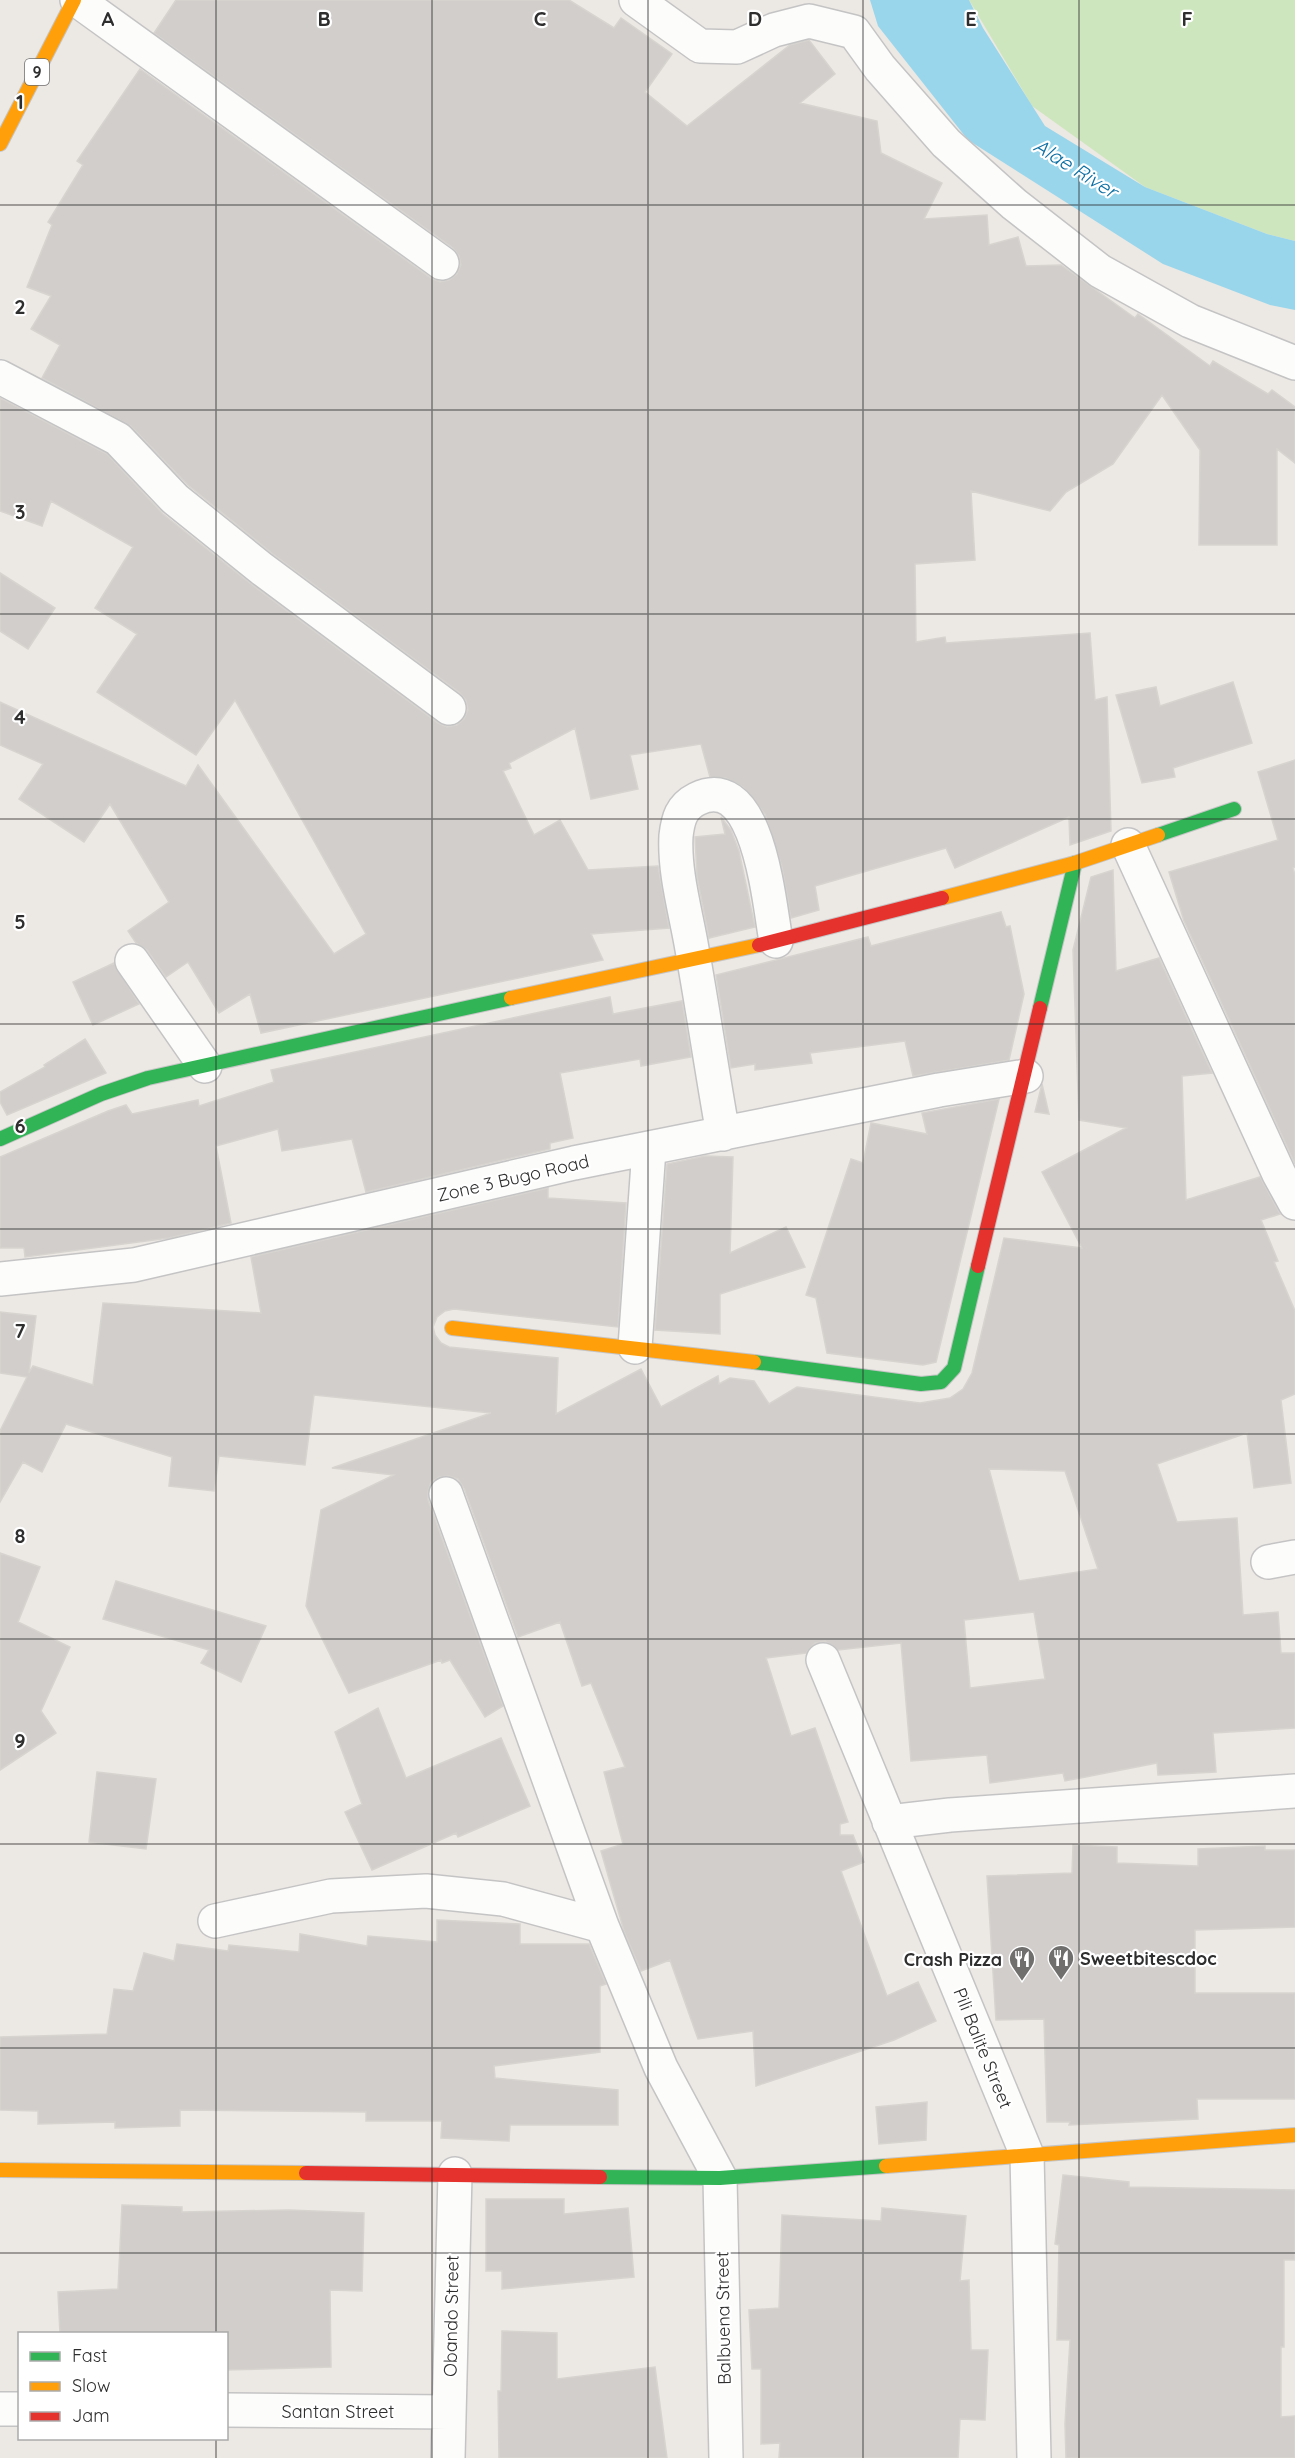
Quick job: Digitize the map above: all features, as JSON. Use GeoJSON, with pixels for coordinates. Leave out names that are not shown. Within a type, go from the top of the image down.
{"type":"FeatureCollection","features":[{"type":"Feature","properties":{"kind":"main road","name":"9"},"geometry":{"type":"LineString","coordinates":[[0,144],[76,0]]}},
{"type":"Feature","properties":{"kind":"main road"},"geometry":{"type":"LineString","coordinates":[[0,1139],[101,1094],[148,1078],[424,1016],[694,961],[776,941],[1075,863],[1234,809]]}},
{"type":"Feature","properties":{"kind":"main road"},"geometry":{"type":"LineString","coordinates":[[452,1328],[635,1347],[921,1384],[938,1385],[948,1378],[954,1368],[1026,1076],[1075,863]]}},
{"type":"Feature","properties":{"kind":"main road"},"geometry":{"type":"LineString","coordinates":[[0,2170],[720,2178],[1295,2135]]}},
{"type":"Feature","properties":{"kind":"street"},"geometry":{"type":"LineString","coordinates":[[76,0],[442,263]]}},
{"type":"Feature","properties":{"kind":"street"},"geometry":{"type":"LineString","coordinates":[[636,0],[700,46],[737,47],[774,30],[809,21],[854,32],[880,68],[946,143],[1014,204],[1100,271],[1190,321],[1295,363]]}},
{"type":"Feature","properties":{"kind":"street"},"geometry":{"type":"LineString","coordinates":[[0,377],[118,439],[175,499],[262,569],[449,708]]}},
{"type":"Feature","properties":{"kind":"street"},"geometry":{"type":"LineString","coordinates":[[723,1134],[678,870],[676,839],[678,819],[685,806],[709,795],[727,797],[743,810],[753,829],[776,941]]}},
{"type":"Feature","properties":{"kind":"street"},"geometry":{"type":"LineString","coordinates":[[1128,845],[1279,1174],[1295,1203]]}},
{"type":"Feature","properties":{"kind":"street"},"geometry":{"type":"LineString","coordinates":[[132,961],[205,1066]]}},
{"type":"Feature","properties":{"kind":"street","name":"Zone 3 Bugo Road"},"geometry":{"type":"LineString","coordinates":[[0,1279],[134,1265],[574,1163],[939,1090],[1026,1076]]}},
{"type":"Feature","properties":{"kind":"street"},"geometry":{"type":"LineString","coordinates":[[635,1347],[649,1149]]}},
{"type":"Feature","properties":{"kind":"street"},"geometry":{"type":"LineString","coordinates":[[446,1494],[602,1926],[661,2068],[720,2178]]}},
{"type":"Feature","properties":{"kind":"street","name":"Pili Balite Street"},"geometry":{"type":"LineString","coordinates":[[823,1660],[1027,2155],[1034,2458]]}},
{"type":"Feature","properties":{"kind":"street"},"geometry":{"type":"LineString","coordinates":[[889,1822],[950,1815],[1295,1791]]}},
{"type":"Feature","properties":{"kind":"street"},"geometry":{"type":"LineString","coordinates":[[215,1921],[331,1896],[426,1891],[503,1899],[602,1926]]}},
{"type":"Feature","properties":{"kind":"street","name":"Obando Street"},"geometry":{"type":"LineString","coordinates":[[448,2458],[455,2174]]}},
{"type":"Feature","properties":{"kind":"street","name":"Balbuena Street"},"geometry":{"type":"LineString","coordinates":[[720,2178],[726,2458]]}},
{"type":"Feature","properties":{"kind":"street"},"geometry":{"type":"LineString","coordinates":[[0,2409],[18,2409]]}},
{"type":"Feature","properties":{"kind":"street","name":"Santan Street"},"geometry":{"type":"LineString","coordinates":[[228,2410],[449,2412]]}},
{"type":"Feature","properties":{"kind":"green space"},"geometry":{"type":"Polygon","coordinates":[[[969,0],[1295,0],[1295,241],[1267,234],[1145,187],[1032,106],[969,0]]]}},
{"type":"Feature","properties":{"kind":"water","name":"Alae River"},"geometry":{"type":"Polygon","coordinates":[[[870,0],[969,0],[983,28],[1045,126],[1145,187],[1267,234],[1295,241],[1295,310],[1270,305],[1163,264],[968,140],[878,26],[870,0]]]}},
{"type":"Feature","properties":{"kind":"building"},"geometry":{"type":"Polygon","coordinates":[[[176,0],[569,0],[614,28],[621,18],[672,54],[645,92],[687,126],[790,45],[809,40],[835,74],[800,103],[877,121],[881,153],[942,183],[924,219],[987,215],[989,245],[1018,237],[1026,266],[1061,265],[1135,318],[1138,314],[1210,366],[1213,361],[1268,394],[1272,390],[1295,407],[1295,463],[1277,449],[1277,545],[1199,545],[1200,450],[1162,395],[1113,464],[1066,492],[1050,511],[971,491],[975,560],[915,564],[916,642],[945,637],[946,643],[1090,633],[1095,700],[1107,697],[1111,831],[1070,845],[1069,817],[955,868],[946,848],[815,886],[819,910],[791,918],[782,867],[765,814],[743,787],[726,778],[710,777],[701,744],[630,755],[638,789],[591,799],[575,728],[509,763],[511,768],[503,771],[534,835],[560,820],[588,870],[658,866],[669,928],[591,934],[603,960],[261,1033],[250,994],[219,1013],[188,962],[166,977],[147,950],[136,943],[128,931],[169,902],[110,804],[84,842],[19,799],[43,764],[0,745],[0,702],[186,786],[198,765],[334,954],[366,934],[235,700],[196,755],[97,692],[137,634],[95,608],[133,547],[51,501],[42,526],[0,511],[0,398],[107,454],[163,514],[251,584],[438,723],[447,727],[457,725],[464,719],[468,710],[466,700],[460,693],[273,554],[188,485],[131,426],[42,378],[60,345],[31,329],[51,296],[27,287],[52,225],[48,222],[83,165],[77,161],[140,69],[431,278],[440,282],[449,280],[457,274],[461,265],[459,256],[453,248],[154,33],[176,0]]]}},
{"type":"Feature","properties":{"kind":"building"},"geometry":{"type":"Polygon","coordinates":[[[0,573],[55,608],[28,649],[0,631],[0,573]]]}},
{"type":"Feature","properties":{"kind":"building"},"geometry":{"type":"Polygon","coordinates":[[[1233,682],[1252,743],[1173,768],[1175,777],[1142,783],[1116,695],[1156,687],[1160,706],[1233,682]]]}},
{"type":"Feature","properties":{"kind":"building"},"geometry":{"type":"Polygon","coordinates":[[[1295,760],[1295,867],[1293,868],[1295,875],[1295,1164],[1184,921],[1169,872],[1278,840],[1258,772],[1295,760]]]}},
{"type":"Feature","properties":{"kind":"building"},"geometry":{"type":"Polygon","coordinates":[[[721,817],[731,830],[739,851],[755,927],[709,938],[697,876],[695,837],[725,834],[721,817]]]}},
{"type":"Feature","properties":{"kind":"building"},"geometry":{"type":"Polygon","coordinates":[[[1113,870],[1116,971],[1159,958],[1212,1073],[1182,1076],[1186,1200],[1260,1177],[1280,1214],[1261,1220],[1278,1261],[1274,1262],[1295,1311],[1295,1394],[1281,1400],[1291,1483],[1254,1488],[1247,1433],[1157,1464],[1177,1522],[1237,1518],[1243,1615],[1278,1612],[1281,1653],[1295,1653],[1295,1728],[1213,1733],[1216,1772],[1158,1775],[1157,1763],[1065,1781],[1063,1773],[990,1783],[987,1755],[911,1761],[901,1643],[838,1650],[825,1641],[815,1643],[806,1653],[766,1658],[791,1736],[815,1728],[848,1822],[840,1824],[840,1835],[853,1835],[864,1862],[841,1871],[887,1996],[918,1982],[936,2021],[894,2040],[756,2086],[753,2031],[698,2039],[670,1960],[641,1971],[624,1931],[601,1851],[623,1844],[604,1772],[625,1767],[591,1683],[582,1686],[560,1622],[518,1637],[464,1488],[458,1479],[449,1476],[439,1477],[431,1482],[428,1500],[503,1706],[485,1717],[450,1660],[442,1663],[441,1660],[349,1693],[306,1606],[321,1510],[394,1475],[332,1468],[491,1413],[314,1395],[305,1465],[219,1456],[214,1491],[169,1486],[172,1457],[66,1424],[42,1472],[23,1462],[0,1502],[0,1431],[27,1377],[0,1373],[0,1312],[36,1316],[29,1373],[33,1366],[93,1385],[103,1303],[261,1313],[251,1257],[548,1188],[548,1198],[626,1203],[618,1327],[454,1309],[445,1311],[437,1317],[433,1327],[441,1343],[449,1347],[558,1358],[556,1414],[641,1369],[661,1407],[718,1376],[719,1384],[730,1378],[754,1381],[769,1404],[797,1387],[920,1403],[950,1398],[963,1389],[972,1373],[1004,1238],[1082,1248],[1042,1172],[1126,1128],[1079,1120],[1073,950],[1091,877],[1113,870]],[[989,1469],[1019,1581],[1098,1569],[1065,1471],[989,1469]],[[1034,1612],[964,1620],[970,1688],[1045,1679],[1034,1612]]]}},
{"type":"Feature","properties":{"kind":"building"},"geometry":{"type":"Polygon","coordinates":[[[1001,912],[1006,927],[1010,926],[1024,994],[1009,1060],[913,1076],[905,1041],[810,1053],[812,1063],[755,1070],[755,1064],[731,1068],[716,975],[868,937],[871,946],[1001,912]]]}},
{"type":"Feature","properties":{"kind":"building"},"geometry":{"type":"Polygon","coordinates":[[[114,963],[139,1004],[93,1025],[73,982],[114,963]]]}},
{"type":"Feature","properties":{"kind":"building"},"geometry":{"type":"Polygon","coordinates":[[[610,997],[613,1014],[682,1001],[691,1057],[641,1066],[640,1059],[560,1073],[573,1138],[550,1143],[550,1149],[366,1192],[352,1139],[282,1151],[278,1129],[216,1146],[231,1223],[169,1238],[25,1257],[24,1248],[0,1248],[0,1157],[108,1111],[126,1105],[132,1114],[198,1100],[199,1106],[274,1082],[271,1070],[610,997]]]}},
{"type":"Feature","properties":{"kind":"building"},"geometry":{"type":"Polygon","coordinates":[[[85,1039],[106,1073],[7,1115],[0,1102],[0,1092],[45,1067],[44,1065],[85,1039]]]}},
{"type":"Feature","properties":{"kind":"building"},"geometry":{"type":"Polygon","coordinates":[[[1042,1084],[1049,1114],[1035,1112],[1042,1084]]]}},
{"type":"Feature","properties":{"kind":"building"},"geometry":{"type":"Polygon","coordinates":[[[999,1099],[936,1362],[923,1365],[827,1353],[816,1298],[806,1295],[851,1159],[863,1163],[871,1123],[927,1134],[922,1113],[999,1099]]]}},
{"type":"Feature","properties":{"kind":"building"},"geometry":{"type":"Polygon","coordinates":[[[705,1156],[733,1157],[730,1253],[786,1227],[805,1267],[720,1294],[720,1334],[655,1330],[667,1164],[705,1156]]]}},
{"type":"Feature","properties":{"kind":"building"},"geometry":{"type":"Polygon","coordinates":[[[0,1553],[40,1567],[18,1622],[70,1647],[41,1711],[56,1733],[0,1770],[0,1553]]]}},
{"type":"Feature","properties":{"kind":"building"},"geometry":{"type":"Polygon","coordinates":[[[116,1581],[266,1626],[241,1682],[201,1663],[209,1650],[103,1619],[116,1581]]]}},
{"type":"Feature","properties":{"kind":"building"},"geometry":{"type":"Polygon","coordinates":[[[378,1708],[406,1778],[501,1738],[530,1806],[458,1837],[456,1833],[372,1870],[345,1812],[362,1804],[335,1732],[378,1708]]]}},
{"type":"Feature","properties":{"kind":"building"},"geometry":{"type":"Polygon","coordinates":[[[97,1772],[156,1779],[146,1849],[89,1842],[97,1772]]]}},
{"type":"Feature","properties":{"kind":"building"},"geometry":{"type":"Polygon","coordinates":[[[1073,1845],[1117,1847],[1117,1863],[1198,1866],[1198,1849],[1265,1846],[1265,1850],[1295,1850],[1295,1927],[1195,1930],[1195,1993],[1295,1993],[1295,2099],[1197,2099],[1198,2119],[1069,2125],[1070,2122],[1047,2122],[1044,2019],[996,2020],[987,1876],[1072,1873],[1073,1845]]]}},
{"type":"Feature","properties":{"kind":"building"},"geometry":{"type":"Polygon","coordinates":[[[437,1920],[520,1924],[520,1944],[589,1944],[606,1984],[600,1986],[600,2052],[494,2066],[495,2078],[618,2090],[618,2125],[510,2125],[509,2141],[441,2138],[442,2121],[366,2121],[366,2112],[180,2110],[180,2126],[115,2128],[115,2122],[38,2124],[38,2111],[0,2110],[0,2037],[107,2034],[114,1989],[133,1991],[144,1953],[174,1961],[177,1944],[228,1951],[229,1945],[299,1952],[300,1934],[367,1946],[368,1936],[437,1942],[437,1920]]]}},
{"type":"Feature","properties":{"kind":"building"},"geometry":{"type":"Polygon","coordinates":[[[927,2102],[926,2140],[879,2144],[876,2107],[927,2102]]]}},
{"type":"Feature","properties":{"kind":"building"},"geometry":{"type":"Polygon","coordinates":[[[1063,2175],[1129,2182],[1129,2187],[1295,2190],[1295,2260],[1284,2260],[1281,2417],[1295,2416],[1295,2458],[1066,2458],[1065,2424],[1070,2340],[1057,2340],[1059,2245],[1055,2244],[1063,2175]]]}},
{"type":"Feature","properties":{"kind":"building"},"geometry":{"type":"Polygon","coordinates":[[[486,2199],[564,2199],[564,2214],[628,2208],[634,2277],[502,2289],[502,2271],[486,2271],[486,2199]]]}},
{"type":"Feature","properties":{"kind":"building"},"geometry":{"type":"Polygon","coordinates":[[[122,2205],[182,2207],[182,2212],[289,2210],[364,2213],[362,2291],[330,2290],[331,2367],[228,2370],[228,2332],[60,2332],[58,2292],[118,2289],[122,2205]]]}},
{"type":"Feature","properties":{"kind":"building"},"geometry":{"type":"Polygon","coordinates":[[[882,2208],[966,2216],[960,2281],[969,2280],[971,2350],[988,2350],[985,2420],[960,2419],[958,2458],[779,2458],[780,2443],[761,2444],[761,2369],[752,2369],[749,2310],[779,2308],[782,2215],[881,2221],[882,2208]]]}},
{"type":"Feature","properties":{"kind":"building"},"geometry":{"type":"Polygon","coordinates":[[[502,2331],[557,2333],[557,2379],[655,2367],[667,2458],[499,2458],[498,2391],[501,2391],[502,2331]]]}},
{"type":"Feature","properties":{"kind":"traffic: fast"},"geometry":{"type":"LineString","coordinates":[[1158,835],[1234,809]]}},
{"type":"Feature","properties":{"kind":"traffic: fast"},"geometry":{"type":"LineString","coordinates":[[1040,1008],[1075,863]]}},
{"type":"Feature","properties":{"kind":"traffic: fast"},"geometry":{"type":"LineString","coordinates":[[0,1139],[101,1094],[148,1078],[511,998]]}},
{"type":"Feature","properties":{"kind":"traffic: fast"},"geometry":{"type":"LineString","coordinates":[[754,1362],[921,1384],[941,1382],[954,1368],[978,1266]]}},
{"type":"Feature","properties":{"kind":"traffic: fast"},"geometry":{"type":"LineString","coordinates":[[600,2177],[720,2178],[886,2166]]}},
{"type":"Feature","properties":{"kind":"traffic: slow"},"geometry":{"type":"LineString","coordinates":[[0,144],[74,0]]}},
{"type":"Feature","properties":{"kind":"traffic: slow"},"geometry":{"type":"LineString","coordinates":[[942,898],[1075,863],[1158,835]]}},
{"type":"Feature","properties":{"kind":"traffic: slow"},"geometry":{"type":"LineString","coordinates":[[511,998],[759,945]]}},
{"type":"Feature","properties":{"kind":"traffic: slow"},"geometry":{"type":"LineString","coordinates":[[452,1328],[754,1362]]}},
{"type":"Feature","properties":{"kind":"traffic: slow"},"geometry":{"type":"LineString","coordinates":[[886,2166],[1295,2135]]}},
{"type":"Feature","properties":{"kind":"traffic: slow"},"geometry":{"type":"LineString","coordinates":[[0,2170],[306,2173]]}},
{"type":"Feature","properties":{"kind":"traffic: jam"},"geometry":{"type":"LineString","coordinates":[[759,945],[942,898]]}},
{"type":"Feature","properties":{"kind":"traffic: jam"},"geometry":{"type":"LineString","coordinates":[[978,1266],[1040,1008]]}},
{"type":"Feature","properties":{"kind":"traffic: jam"},"geometry":{"type":"LineString","coordinates":[[306,2173],[600,2177]]}},
{"type":"Feature","properties":{"kind":"place","name":"Sweetbitescdoc"},"geometry":{"type":"Point","coordinates":[1061,1981]}},
{"type":"Feature","properties":{"kind":"place","name":"Crash Pizza"},"geometry":{"type":"Point","coordinates":[1022,1982]}}]}
